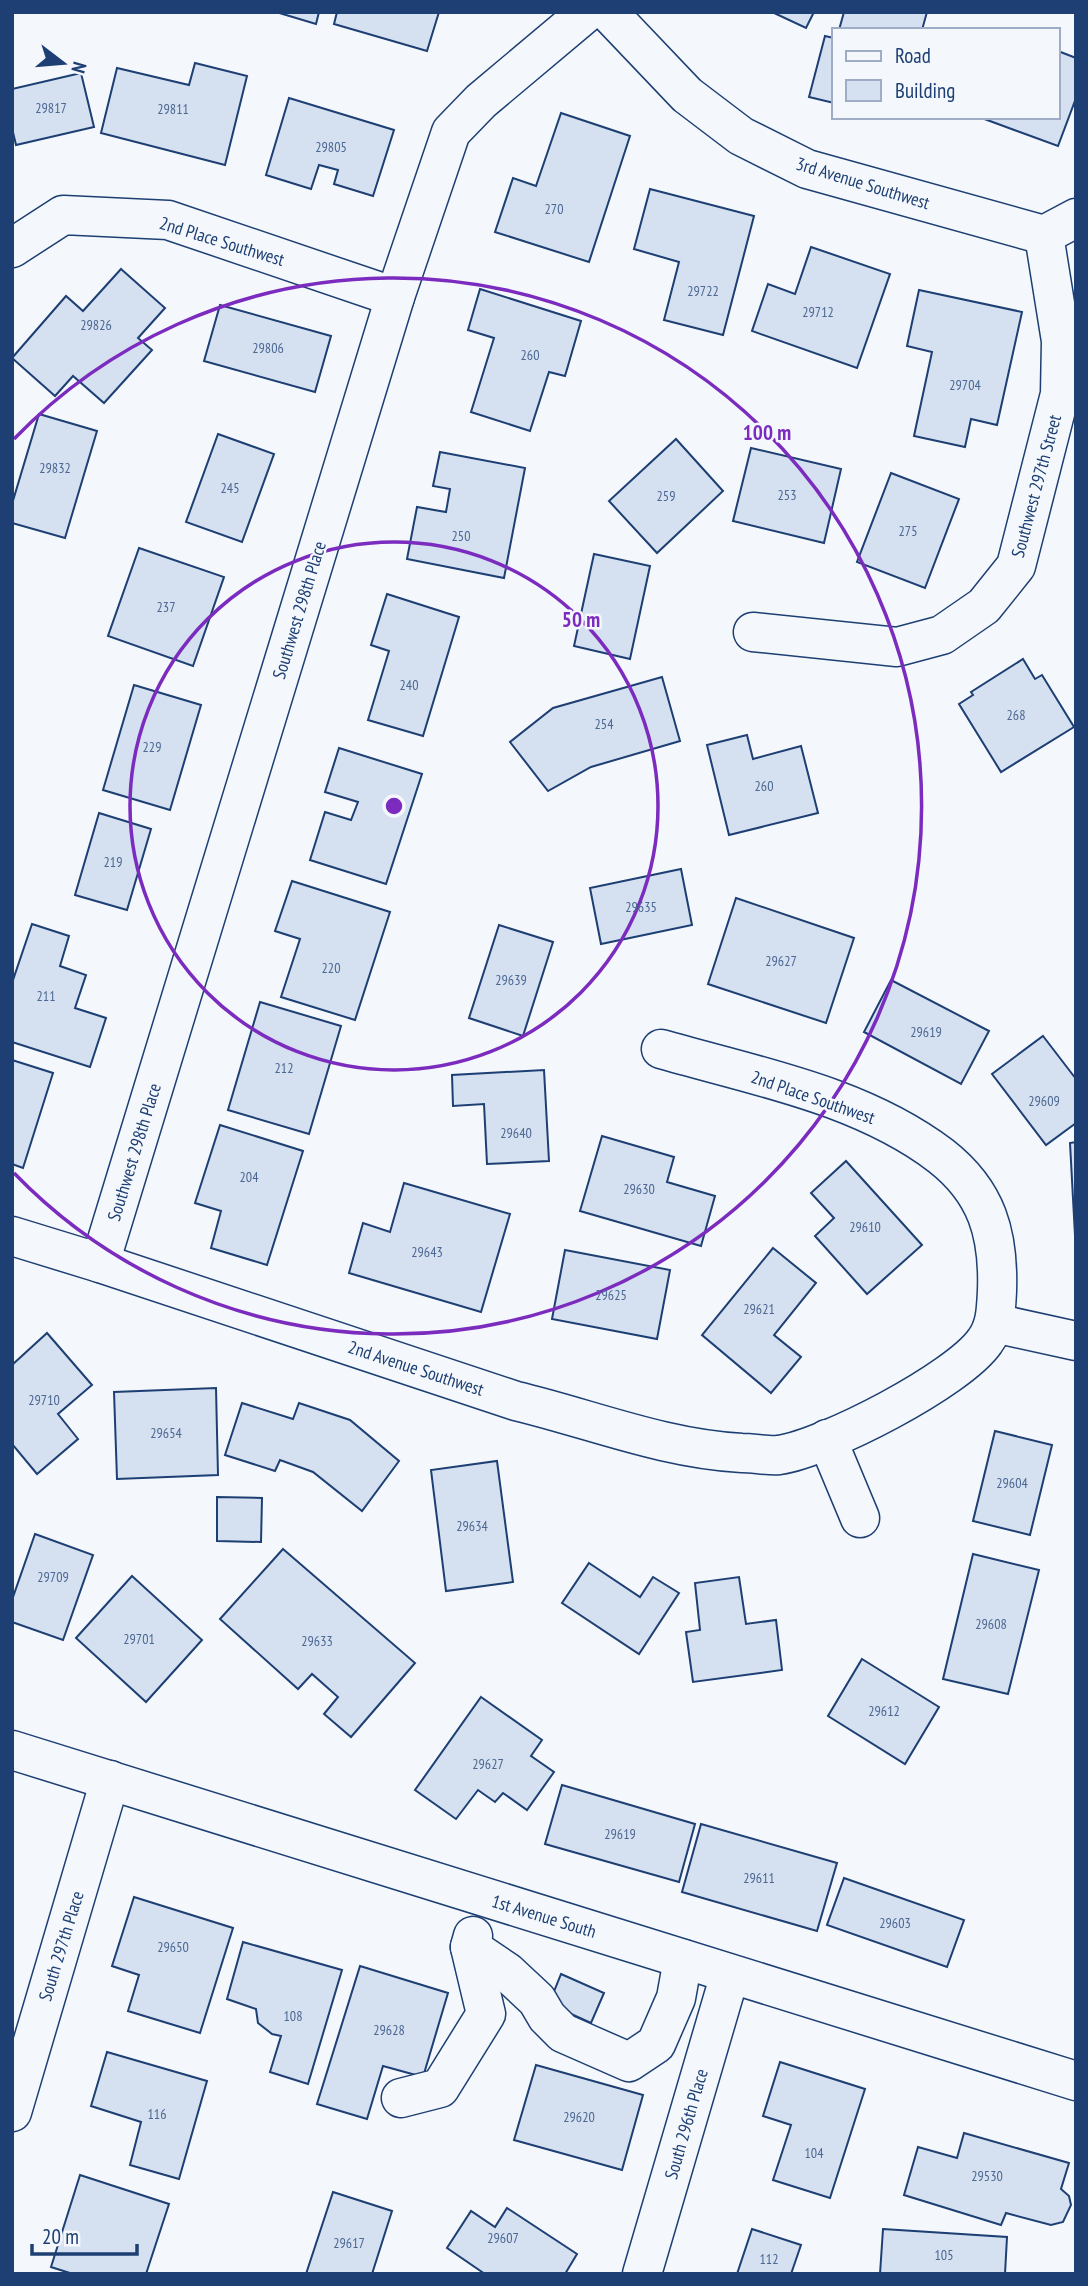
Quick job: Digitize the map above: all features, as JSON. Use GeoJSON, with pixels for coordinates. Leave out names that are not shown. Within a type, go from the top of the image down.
{"type":"FeatureCollection","features":[{"type":"Feature","properties":{"kind":"street","name":"Southwest 298th Place"},"geometry":{"type":"LineString","coordinates":[[100,1263],[395,298],[451,132],[481,101],[587,12]]}},
{"type":"Feature","properties":{"kind":"street","name":"3rd Avenue Southwest"},"geometry":{"type":"LineString","coordinates":[[608,12],[687,96],[741,136],[807,169],[1060,226]]}},
{"type":"Feature","properties":{"kind":"street","name":"2nd Place Southwest"},"geometry":{"type":"LineString","coordinates":[[12,248],[63,215],[168,220],[395,298]]}},
{"type":"Feature","properties":{"kind":"street","name":"Southwest 297th Street"},"geometry":{"type":"LineString","coordinates":[[753,632],[897,647],[942,635],[984,606],[1016,566],[1060,394],[1060,226]]}},
{"type":"Feature","properties":{"kind":"street","name":"2nd Place Southwest"},"geometry":{"type":"LineString","coordinates":[[661,1049],[814,1093],[880,1118],[940,1156],[969,1181],[989,1216],[996,1243],[998,1268],[994,1323]]}},
{"type":"Feature","properties":{"kind":"street","name":"2nd Avenue Southwest"},"geometry":{"type":"LineString","coordinates":[[12,1236],[516,1401],[685,1447],[779,1455],[827,1439],[909,1398],[959,1367],[984,1344],[994,1323]]}},
{"type":"Feature","properties":{"kind":"street"},"geometry":{"type":"LineString","coordinates":[[994,1323],[1076,1341]]}},
{"type":"Feature","properties":{"kind":"street"},"geometry":{"type":"LineString","coordinates":[[827,1439],[860,1518]]}},
{"type":"Feature","properties":{"kind":"street","name":"1st Avenue South"},"geometry":{"type":"LineString","coordinates":[[12,1750],[1076,2081]]}},
{"type":"Feature","properties":{"kind":"street","name":"South 297th Place"},"geometry":{"type":"LineString","coordinates":[[12,2112],[110,1780]]}},
{"type":"Feature","properties":{"kind":"street"},"geometry":{"type":"LineString","coordinates":[[401,2098],[440,2088],[486,2014],[470,1947],[485,1897]]}},
{"type":"Feature","properties":{"kind":"street"},"geometry":{"type":"LineString","coordinates":[[470,1947],[507,1972],[537,2000],[547,2017],[563,2033],[629,2062],[656,2044],[676,1998],[683,1959]]}},
{"type":"Feature","properties":{"kind":"street","name":"South 296th Place"},"geometry":{"type":"LineString","coordinates":[[642,2274],[730,1974]]}},
{"type":"Feature","properties":{"kind":"building"},"geometry":{"type":"Polygon","coordinates":[[[276,12],[319,12],[316,24],[276,12]]]}},
{"type":"Feature","properties":{"kind":"building"},"geometry":{"type":"Polygon","coordinates":[[[337,12],[439,12],[427,51],[334,24],[337,12]]]}},
{"type":"Feature","properties":{"kind":"building"},"geometry":{"type":"Polygon","coordinates":[[[772,12],[814,12],[806,28],[772,12]]]}},
{"type":"Feature","properties":{"kind":"building"},"geometry":{"type":"Polygon","coordinates":[[[844,12],[927,12],[923,28],[840,28],[844,12]]]}},
{"type":"Feature","properties":{"kind":"building"},"geometry":{"type":"Polygon","coordinates":[[[825,36],[832,38],[832,103],[809,97],[825,36]]]}},
{"type":"Feature","properties":{"kind":"building"},"geometry":{"type":"Polygon","coordinates":[[[1060,52],[1076,58],[1076,98],[1058,146],[984,119],[1060,119],[1060,52]]]}},
{"type":"Feature","properties":{"kind":"building"},"geometry":{"type":"Polygon","coordinates":[[[195,63],[247,76],[225,165],[101,133],[117,68],[189,85],[195,63]]]}},
{"type":"Feature","properties":{"kind":"building"},"geometry":{"type":"Polygon","coordinates":[[[81,73],[94,127],[16,145],[12,128],[12,89],[81,73]]]}},
{"type":"Feature","properties":{"kind":"building"},"geometry":{"type":"Polygon","coordinates":[[[289,98],[394,130],[373,196],[334,184],[338,170],[319,165],[311,189],[266,175],[289,98]]]}},
{"type":"Feature","properties":{"kind":"building"},"geometry":{"type":"Polygon","coordinates":[[[561,113],[630,136],[589,262],[495,232],[513,178],[536,186],[561,113]]]}},
{"type":"Feature","properties":{"kind":"building"},"geometry":{"type":"Polygon","coordinates":[[[650,189],[754,216],[723,335],[664,320],[679,262],[634,249],[650,189]]]}},
{"type":"Feature","properties":{"kind":"building"},"geometry":{"type":"Polygon","coordinates":[[[811,247],[890,274],[857,368],[752,331],[768,284],[795,294],[811,247]]]}},
{"type":"Feature","properties":{"kind":"building"},"geometry":{"type":"Polygon","coordinates":[[[121,269],[165,308],[138,338],[152,350],[104,403],[73,376],[55,396],[12,358],[66,296],[83,311],[121,269]]]}},
{"type":"Feature","properties":{"kind":"building"},"geometry":{"type":"Polygon","coordinates":[[[480,289],[581,321],[565,376],[549,372],[530,431],[471,412],[494,338],[468,330],[480,289]]]}},
{"type":"Feature","properties":{"kind":"building"},"geometry":{"type":"Polygon","coordinates":[[[919,290],[1022,312],[997,425],[971,419],[965,447],[914,436],[932,352],[907,346],[919,290]]]}},
{"type":"Feature","properties":{"kind":"building"},"geometry":{"type":"Polygon","coordinates":[[[220,305],[331,336],[315,392],[204,361],[220,305]]]}},
{"type":"Feature","properties":{"kind":"building"},"geometry":{"type":"Polygon","coordinates":[[[39,414],[97,431],[65,538],[12,523],[12,504],[39,414]]]}},
{"type":"Feature","properties":{"kind":"building"},"geometry":{"type":"Polygon","coordinates":[[[218,434],[274,454],[242,542],[186,522],[218,434]]]}},
{"type":"Feature","properties":{"kind":"building"},"geometry":{"type":"Polygon","coordinates":[[[676,439],[723,491],[657,553],[609,501],[676,439]]]}},
{"type":"Feature","properties":{"kind":"building"},"geometry":{"type":"Polygon","coordinates":[[[751,448],[841,469],[824,543],[733,521],[751,448]]]}},
{"type":"Feature","properties":{"kind":"building"},"geometry":{"type":"Polygon","coordinates":[[[440,452],[525,468],[504,578],[407,559],[417,507],[446,512],[450,489],[433,486],[440,452]]]}},
{"type":"Feature","properties":{"kind":"building"},"geometry":{"type":"Polygon","coordinates":[[[891,473],[959,499],[925,588],[857,562],[891,473]]]}},
{"type":"Feature","properties":{"kind":"building"},"geometry":{"type":"Polygon","coordinates":[[[139,548],[224,577],[193,666],[108,636],[139,548]]]}},
{"type":"Feature","properties":{"kind":"building"},"geometry":{"type":"Polygon","coordinates":[[[594,554],[650,566],[630,659],[574,646],[594,554]]]}},
{"type":"Feature","properties":{"kind":"building"},"geometry":{"type":"Polygon","coordinates":[[[387,594],[459,617],[423,736],[368,720],[389,651],[371,645],[387,594]]]}},
{"type":"Feature","properties":{"kind":"building"},"geometry":{"type":"Polygon","coordinates":[[[1023,659],[1035,679],[1042,675],[1074,727],[1001,772],[959,704],[973,695],[971,692],[1023,659]]]}},
{"type":"Feature","properties":{"kind":"building"},"geometry":{"type":"Polygon","coordinates":[[[662,677],[680,741],[591,767],[548,791],[510,742],[553,708],[662,677]]]}},
{"type":"Feature","properties":{"kind":"building"},"geometry":{"type":"Polygon","coordinates":[[[134,685],[201,705],[170,810],[103,790],[134,685]]]}},
{"type":"Feature","properties":{"kind":"building"},"geometry":{"type":"Polygon","coordinates":[[[747,735],[753,759],[801,746],[818,813],[729,835],[707,745],[747,735]]]}},
{"type":"Feature","properties":{"kind":"building"},"geometry":{"type":"Polygon","coordinates":[[[339,748],[422,774],[386,884],[310,860],[325,812],[351,820],[358,802],[325,792],[339,748]]]}},
{"type":"Feature","properties":{"kind":"building"},"geometry":{"type":"Polygon","coordinates":[[[99,813],[151,829],[127,910],[75,895],[99,813]]]}},
{"type":"Feature","properties":{"kind":"building"},"geometry":{"type":"Polygon","coordinates":[[[681,869],[692,925],[601,944],[590,888],[681,869]]]}},
{"type":"Feature","properties":{"kind":"building"},"geometry":{"type":"Polygon","coordinates":[[[292,881],[390,912],[355,1020],[281,997],[300,939],[275,931],[292,881]]]}},
{"type":"Feature","properties":{"kind":"building"},"geometry":{"type":"Polygon","coordinates":[[[736,898],[854,938],[826,1023],[708,984],[736,898]]]}},
{"type":"Feature","properties":{"kind":"building"},"geometry":{"type":"Polygon","coordinates":[[[32,924],[69,936],[60,966],[86,975],[75,1008],[106,1018],[90,1067],[12,1042],[12,983],[32,924]]]}},
{"type":"Feature","properties":{"kind":"building"},"geometry":{"type":"Polygon","coordinates":[[[499,925],[553,942],[523,1036],[469,1018],[499,925]]]}},
{"type":"Feature","properties":{"kind":"building"},"geometry":{"type":"Polygon","coordinates":[[[891,980],[989,1031],[961,1084],[864,1032],[891,980]]]}},
{"type":"Feature","properties":{"kind":"building"},"geometry":{"type":"Polygon","coordinates":[[[260,1002],[341,1026],[309,1134],[228,1110],[260,1002]]]}},
{"type":"Feature","properties":{"kind":"building"},"geometry":{"type":"Polygon","coordinates":[[[1043,1036],[1076,1079],[1076,1123],[1046,1145],[992,1074],[1043,1036]]]}},
{"type":"Feature","properties":{"kind":"building"},"geometry":{"type":"Polygon","coordinates":[[[12,1060],[53,1073],[23,1168],[12,1164],[12,1060]]]}},
{"type":"Feature","properties":{"kind":"building"},"geometry":{"type":"Polygon","coordinates":[[[544,1070],[549,1161],[487,1164],[484,1104],[453,1106],[452,1075],[544,1070]]]}},
{"type":"Feature","properties":{"kind":"building"},"geometry":{"type":"Polygon","coordinates":[[[220,1125],[303,1151],[267,1265],[211,1248],[221,1211],[195,1203],[220,1125]]]}},
{"type":"Feature","properties":{"kind":"building"},"geometry":{"type":"Polygon","coordinates":[[[602,1136],[674,1157],[667,1182],[715,1196],[701,1246],[580,1211],[602,1136]]]}},
{"type":"Feature","properties":{"kind":"building"},"geometry":{"type":"Polygon","coordinates":[[[1076,1142],[1076,1254],[1070,1143],[1076,1142]]]}},
{"type":"Feature","properties":{"kind":"building"},"geometry":{"type":"Polygon","coordinates":[[[846,1161],[922,1245],[867,1294],[815,1236],[834,1218],[811,1193],[846,1161]]]}},
{"type":"Feature","properties":{"kind":"building"},"geometry":{"type":"Polygon","coordinates":[[[404,1183],[510,1214],[481,1312],[349,1273],[363,1223],[390,1232],[404,1183]]]}},
{"type":"Feature","properties":{"kind":"building"},"geometry":{"type":"Polygon","coordinates":[[[773,1248],[816,1283],[774,1335],[801,1357],[771,1393],[702,1335],[773,1248]]]}},
{"type":"Feature","properties":{"kind":"building"},"geometry":{"type":"Polygon","coordinates":[[[565,1250],[670,1270],[657,1339],[552,1319],[565,1250]]]}},
{"type":"Feature","properties":{"kind":"building"},"geometry":{"type":"Polygon","coordinates":[[[47,1333],[92,1385],[58,1414],[78,1439],[37,1474],[12,1444],[12,1365],[47,1333]]]}},
{"type":"Feature","properties":{"kind":"building"},"geometry":{"type":"Polygon","coordinates":[[[216,1388],[218,1475],[117,1479],[114,1392],[216,1388]]]}},
{"type":"Feature","properties":{"kind":"building"},"geometry":{"type":"Polygon","coordinates":[[[242,1403],[293,1419],[299,1403],[350,1420],[399,1461],[362,1511],[313,1472],[280,1460],[275,1471],[225,1455],[242,1403]]]}},
{"type":"Feature","properties":{"kind":"building"},"geometry":{"type":"Polygon","coordinates":[[[995,1431],[1052,1445],[1030,1535],[973,1521],[995,1431]]]}},
{"type":"Feature","properties":{"kind":"building"},"geometry":{"type":"Polygon","coordinates":[[[497,1461],[513,1582],[446,1591],[431,1470],[497,1461]]]}},
{"type":"Feature","properties":{"kind":"building"},"geometry":{"type":"Polygon","coordinates":[[[217,1497],[262,1498],[261,1542],[217,1541],[217,1497]]]}},
{"type":"Feature","properties":{"kind":"building"},"geometry":{"type":"Polygon","coordinates":[[[35,1534],[93,1555],[63,1640],[12,1622],[12,1600],[35,1534]]]}},
{"type":"Feature","properties":{"kind":"building"},"geometry":{"type":"Polygon","coordinates":[[[283,1549],[415,1663],[351,1737],[324,1714],[338,1697],[312,1674],[298,1689],[220,1619],[283,1549]]]}},
{"type":"Feature","properties":{"kind":"building"},"geometry":{"type":"Polygon","coordinates":[[[973,1554],[1039,1570],[1008,1694],[943,1679],[973,1554]]]}},
{"type":"Feature","properties":{"kind":"building"},"geometry":{"type":"Polygon","coordinates":[[[589,1563],[640,1597],[653,1577],[679,1593],[639,1654],[562,1603],[589,1563]]]}},
{"type":"Feature","properties":{"kind":"building"},"geometry":{"type":"Polygon","coordinates":[[[132,1576],[202,1640],[146,1702],[76,1638],[132,1576]]]}},
{"type":"Feature","properties":{"kind":"building"},"geometry":{"type":"Polygon","coordinates":[[[739,1577],[746,1624],[776,1620],[782,1670],[693,1682],[686,1632],[700,1630],[695,1583],[739,1577]]]}},
{"type":"Feature","properties":{"kind":"building"},"geometry":{"type":"Polygon","coordinates":[[[862,1659],[939,1707],[905,1764],[828,1716],[862,1659]]]}},
{"type":"Feature","properties":{"kind":"building"},"geometry":{"type":"Polygon","coordinates":[[[481,1697],[542,1740],[531,1756],[554,1772],[527,1810],[503,1793],[495,1802],[478,1790],[456,1819],[415,1790],[481,1697]]]}},
{"type":"Feature","properties":{"kind":"building"},"geometry":{"type":"Polygon","coordinates":[[[562,1785],[695,1824],[679,1882],[545,1844],[562,1785]]]}},
{"type":"Feature","properties":{"kind":"building"},"geometry":{"type":"Polygon","coordinates":[[[701,1824],[837,1863],[817,1931],[682,1892],[701,1824]]]}},
{"type":"Feature","properties":{"kind":"building"},"geometry":{"type":"Polygon","coordinates":[[[844,1878],[964,1920],[947,1967],[827,1925],[844,1878]]]}},
{"type":"Feature","properties":{"kind":"building"},"geometry":{"type":"Polygon","coordinates":[[[134,1897],[233,1928],[200,2033],[128,2011],[139,1975],[112,1966],[134,1897]]]}},
{"type":"Feature","properties":{"kind":"building"},"geometry":{"type":"Polygon","coordinates":[[[243,1942],[342,1970],[308,2084],[270,2072],[281,2036],[272,2034],[258,2023],[256,2009],[227,1999],[243,1942]]]}},
{"type":"Feature","properties":{"kind":"building"},"geometry":{"type":"Polygon","coordinates":[[[360,1966],[448,1993],[423,2077],[383,2066],[367,2119],[317,2104],[360,1966]]]}},
{"type":"Feature","properties":{"kind":"building"},"geometry":{"type":"Polygon","coordinates":[[[561,1974],[604,1993],[591,2023],[549,2004],[561,1974]]]}},
{"type":"Feature","properties":{"kind":"building"},"geometry":{"type":"Polygon","coordinates":[[[107,2052],[207,2081],[179,2179],[130,2165],[141,2122],[91,2106],[107,2052]]]}},
{"type":"Feature","properties":{"kind":"building"},"geometry":{"type":"Polygon","coordinates":[[[780,2062],[865,2089],[830,2198],[773,2180],[791,2125],[763,2116],[780,2062]]]}},
{"type":"Feature","properties":{"kind":"building"},"geometry":{"type":"Polygon","coordinates":[[[536,2065],[643,2095],[622,2170],[514,2140],[536,2065]]]}},
{"type":"Feature","properties":{"kind":"building"},"geometry":{"type":"Polygon","coordinates":[[[964,2133],[1069,2163],[1061,2189],[1069,2196],[1071,2205],[1063,2222],[1051,2225],[1006,2213],[1001,2225],[904,2195],[918,2147],[957,2158],[964,2133]]]}},
{"type":"Feature","properties":{"kind":"building"},"geometry":{"type":"Polygon","coordinates":[[[80,2175],[169,2204],[146,2274],[73,2274],[51,2267],[80,2175]]]}},
{"type":"Feature","properties":{"kind":"building"},"geometry":{"type":"Polygon","coordinates":[[[333,2192],[392,2211],[372,2274],[306,2274],[333,2192]]]}},
{"type":"Feature","properties":{"kind":"building"},"geometry":{"type":"Polygon","coordinates":[[[507,2208],[577,2254],[565,2274],[485,2274],[447,2248],[471,2211],[495,2227],[507,2208]]]}},
{"type":"Feature","properties":{"kind":"building"},"geometry":{"type":"Polygon","coordinates":[[[752,2229],[801,2245],[791,2274],[737,2274],[752,2229]]]}},
{"type":"Feature","properties":{"kind":"building"},"geometry":{"type":"Polygon","coordinates":[[[883,2229],[1007,2237],[1005,2274],[880,2274],[883,2229]]]}}]}
